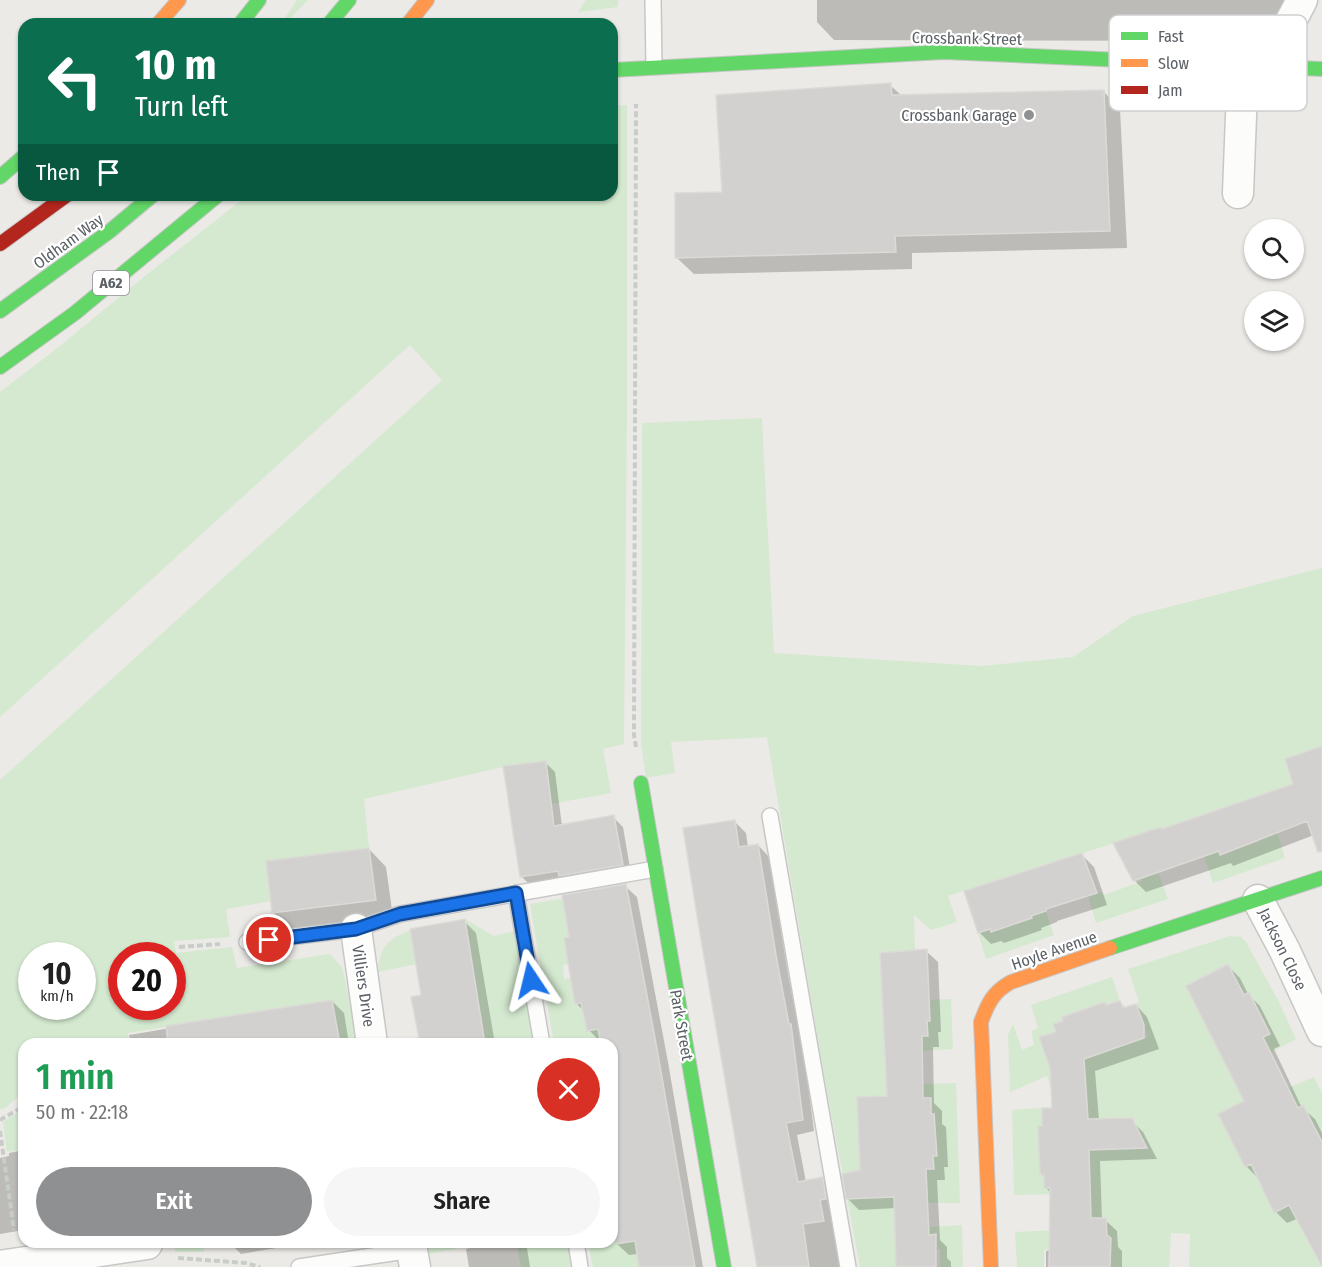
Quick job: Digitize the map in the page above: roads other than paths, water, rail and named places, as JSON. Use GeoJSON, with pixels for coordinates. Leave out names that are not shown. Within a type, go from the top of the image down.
{"type":"FeatureCollection","features":[{"type":"Feature","properties":{"kind":"main road"},"geometry":{"type":"LineString","coordinates":[[163,18],[179,0]]}},
{"type":"Feature","properties":{"kind":"main road"},"geometry":{"type":"LineString","coordinates":[[245,18],[259,0]]}},
{"type":"Feature","properties":{"kind":"main road"},"geometry":{"type":"LineString","coordinates":[[334,18],[349,0]]}},
{"type":"Feature","properties":{"kind":"main road"},"geometry":{"type":"LineString","coordinates":[[413,18],[427,0]]}},
{"type":"Feature","properties":{"kind":"main road","name":"Crossbank Street"},"geometry":{"type":"LineString","coordinates":[[618,70],[944,52],[1109,59]]}},
{"type":"Feature","properties":{"kind":"main road","name":"Crossbank Street"},"geometry":{"type":"LineString","coordinates":[[1307,68],[1322,69]]}},
{"type":"Feature","properties":{"kind":"main road"},"geometry":{"type":"LineString","coordinates":[[0,177],[18,161]]}},
{"type":"Feature","properties":{"kind":"main road"},"geometry":{"type":"LineString","coordinates":[[0,244],[58,201]]}},
{"type":"Feature","properties":{"kind":"main road","name":"Oldham Way"},"geometry":{"type":"LineString","coordinates":[[0,311],[110,231],[146,201]]}},
{"type":"Feature","properties":{"kind":"main road","name":"A62"},"geometry":{"type":"LineString","coordinates":[[0,368],[75,313],[211,201]]}},
{"type":"Feature","properties":{"kind":"main road","name":"Park Street"},"geometry":{"type":"LineString","coordinates":[[641,783],[724,1267]]}},
{"type":"Feature","properties":{"kind":"main road","name":"Hoyle Avenue"},"geometry":{"type":"LineString","coordinates":[[991,1267],[981,1022],[989,1000],[999,989],[1011,982],[1322,878]]}},
{"type":"Feature","properties":{"kind":"street"},"geometry":{"type":"LineString","coordinates":[[1294,15],[1302,0]]}},
{"type":"Feature","properties":{"kind":"street"},"geometry":{"type":"LineString","coordinates":[[1238,193],[1241,111]]}},
{"type":"Feature","properties":{"kind":"street","name":"Jackson Close"},"geometry":{"type":"LineString","coordinates":[[1258,900],[1285,951],[1322,1031]]}},
{"type":"Feature","properties":{"kind":"street","name":"Villiers Drive"},"geometry":{"type":"LineString","coordinates":[[356,929],[371,1038]]}},
{"type":"Feature","properties":{"kind":"street"},"geometry":{"type":"LineString","coordinates":[[0,1266],[93,1260],[157,1250]]}},
{"type":"Feature","properties":{"kind":"lane"},"geometry":{"type":"LineString","coordinates":[[653,0],[654,67]]}},
{"type":"Feature","properties":{"kind":"lane"},"geometry":{"type":"LineString","coordinates":[[770,816],[848,1267]]}},
{"type":"Feature","properties":{"kind":"lane"},"geometry":{"type":"LineString","coordinates":[[247,942],[356,929],[400,914],[655,869]]}},
{"type":"Feature","properties":{"kind":"lane"},"geometry":{"type":"LineString","coordinates":[[516,893],[541,1038]]}},
{"type":"Feature","properties":{"kind":"lane"},"geometry":{"type":"LineString","coordinates":[[577,1248],[580,1267]]}},
{"type":"Feature","properties":{"kind":"lane"},"geometry":{"type":"LineString","coordinates":[[299,1267],[413,1253]]}},
{"type":"Feature","properties":{"kind":"place","name":"Crossbank Garage"},"geometry":{"type":"Point","coordinates":[1029,115]}}]}
